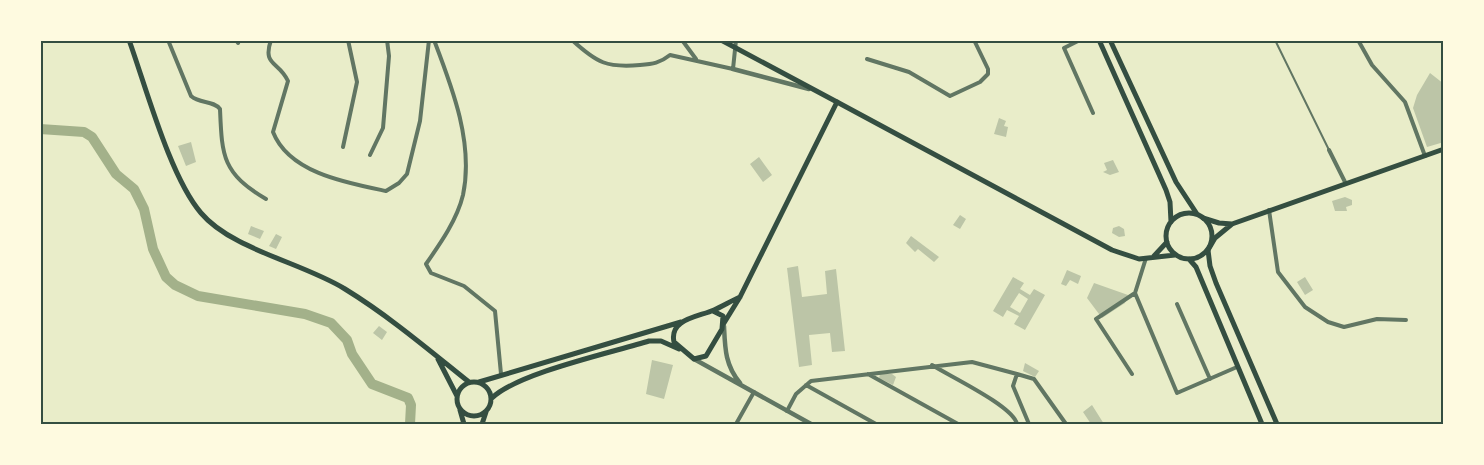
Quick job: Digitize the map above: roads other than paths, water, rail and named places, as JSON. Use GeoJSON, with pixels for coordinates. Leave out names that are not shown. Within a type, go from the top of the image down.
{"type":"FeatureCollection","features":[{"type":"Feature","properties":{"kind":"main road"},"geometry":{"type":"LineString","coordinates":[[129,40],[170,155],[201,214],[235,239],[313,271],[345,289],[436,355],[469,382]]}},
{"type":"Feature","properties":{"kind":"main road"},"geometry":{"type":"LineString","coordinates":[[721,40],[1112,250],[1129,257],[1175,255],[1189,259],[1203,255],[1232,224],[1443,149]]}},
{"type":"Feature","properties":{"kind":"main road"},"geometry":{"type":"LineString","coordinates":[[1100,40],[1166,190],[1170,202],[1171,222],[1166,235],[1167,242],[1175,255]]}},
{"type":"Feature","properties":{"kind":"main road"},"geometry":{"type":"LineString","coordinates":[[1110,40],[1176,182],[1197,214],[1211,229],[1211,243],[1208,250],[1210,266],[1277,424]]}},
{"type":"Feature","properties":{"kind":"main road"},"geometry":{"type":"LineString","coordinates":[[1108,62],[1118,58]]}},
{"type":"Feature","properties":{"kind":"main road"},"geometry":{"type":"LineString","coordinates":[[482,424],[492,398],[500,390],[525,378],[649,342],[661,341],[694,359],[702,358],[709,352],[740,297],[836,103]]}},
{"type":"Feature","properties":{"kind":"main road"},"geometry":{"type":"LineString","coordinates":[[1171,222],[1183,214],[1197,214]]}},
{"type":"Feature","properties":{"kind":"main road"},"geometry":{"type":"LineString","coordinates":[[1203,218],[1232,224]]}},
{"type":"Feature","properties":{"kind":"main road"},"geometry":{"type":"LineString","coordinates":[[1154,256],[1167,242]]}},
{"type":"Feature","properties":{"kind":"main road"},"geometry":{"type":"LineString","coordinates":[[1189,259],[1196,267],[1262,424]]}},
{"type":"Feature","properties":{"kind":"main road"},"geometry":{"type":"LineString","coordinates":[[458,397],[461,388],[469,382],[479,382],[681,322],[714,310],[740,297]]}},
{"type":"Feature","properties":{"kind":"main road"},"geometry":{"type":"LineString","coordinates":[[714,310],[723,316],[724,322]]}},
{"type":"Feature","properties":{"kind":"main road"},"geometry":{"type":"LineString","coordinates":[[679,349],[673,334],[681,322]]}},
{"type":"Feature","properties":{"kind":"main road"},"geometry":{"type":"LineString","coordinates":[[436,355],[453,382],[464,424]]}},
{"type":"Feature","properties":{"kind":"main road"},"geometry":{"type":"LineString","coordinates":[[479,382],[488,388],[492,398]]}},
{"type":"Feature","properties":{"kind":"main road"},"geometry":{"type":"LineString","coordinates":[[459,406],[471,415],[486,411]]}},
{"type":"Feature","properties":{"kind":"street"},"geometry":{"type":"LineString","coordinates":[[168,40],[191,96],[196,100],[216,104],[220,109],[219,134],[232,172],[246,187],[266,199]]}},
{"type":"Feature","properties":{"kind":"street"},"geometry":{"type":"LineString","coordinates":[[271,40],[267,53],[269,60],[288,81],[273,132],[280,146],[285,152],[318,172],[386,191],[399,183],[406,174],[420,121],[429,40]]}},
{"type":"Feature","properties":{"kind":"street"},"geometry":{"type":"LineString","coordinates":[[343,147],[357,82],[348,40]]}},
{"type":"Feature","properties":{"kind":"street"},"geometry":{"type":"LineString","coordinates":[[370,155],[382,128],[389,56],[387,40]]}},
{"type":"Feature","properties":{"kind":"street"},"geometry":{"type":"LineString","coordinates":[[434,40],[454,92],[465,171],[463,195],[456,215],[426,264],[426,269],[472,291],[495,311],[501,374]]}},
{"type":"Feature","properties":{"kind":"street"},"geometry":{"type":"LineString","coordinates":[[572,40],[593,59],[614,68],[660,63],[670,54],[813,89]]}},
{"type":"Feature","properties":{"kind":"street"},"geometry":{"type":"LineString","coordinates":[[682,40],[697,59]]}},
{"type":"Feature","properties":{"kind":"street"},"geometry":{"type":"LineString","coordinates":[[734,69],[736,40]]}},
{"type":"Feature","properties":{"kind":"street"},"geometry":{"type":"LineString","coordinates":[[867,58],[909,72],[943,93],[953,95],[980,82],[988,74],[988,69],[974,40]]}},
{"type":"Feature","properties":{"kind":"street"},"geometry":{"type":"LineString","coordinates":[[1080,40],[1064,48],[1093,113]]}},
{"type":"Feature","properties":{"kind":"street"},"geometry":{"type":"LineString","coordinates":[[1275,40],[1346,182]]}},
{"type":"Feature","properties":{"kind":"street"},"geometry":{"type":"LineString","coordinates":[[1358,40],[1372,65],[1405,102],[1425,156]]}},
{"type":"Feature","properties":{"kind":"street"},"geometry":{"type":"LineString","coordinates":[[1269,210],[1278,272],[1305,307],[1328,322],[1344,327],[1377,319],[1406,320]]}},
{"type":"Feature","properties":{"kind":"street"},"geometry":{"type":"LineString","coordinates":[[1132,374],[1096,319],[1135,293],[1146,258]]}},
{"type":"Feature","properties":{"kind":"street"},"geometry":{"type":"LineString","coordinates":[[1135,293],[1177,393],[1237,367]]}},
{"type":"Feature","properties":{"kind":"street"},"geometry":{"type":"LineString","coordinates":[[1177,304],[1210,379]]}},
{"type":"Feature","properties":{"kind":"street"},"geometry":{"type":"LineString","coordinates":[[724,322],[727,360],[730,369],[744,387]]}},
{"type":"Feature","properties":{"kind":"street"},"geometry":{"type":"LineString","coordinates":[[694,359],[811,424]]}},
{"type":"Feature","properties":{"kind":"street"},"geometry":{"type":"LineString","coordinates":[[787,411],[796,394],[811,381],[972,362],[1034,379],[1066,424]]}},
{"type":"Feature","properties":{"kind":"street"},"geometry":{"type":"LineString","coordinates":[[932,365],[1003,406],[1015,417],[1017,424]]}},
{"type":"Feature","properties":{"kind":"street"},"geometry":{"type":"LineString","coordinates":[[868,374],[958,424]]}},
{"type":"Feature","properties":{"kind":"street"},"geometry":{"type":"LineString","coordinates":[[1017,374],[1013,386],[1029,424]]}},
{"type":"Feature","properties":{"kind":"street"},"geometry":{"type":"LineString","coordinates":[[807,385],[866,422],[876,424]]}},
{"type":"Feature","properties":{"kind":"street"},"geometry":{"type":"LineString","coordinates":[[736,424],[754,392]]}},
{"type":"Feature","properties":{"kind":"waterway"},"geometry":{"type":"LineString","coordinates":[[40,129],[84,132],[92,137],[116,174],[134,189],[144,209],[153,249],[166,277],[175,285],[198,296],[305,314],[331,323],[347,340],[352,354],[372,384],[408,398],[411,405],[410,424]]}}]}
